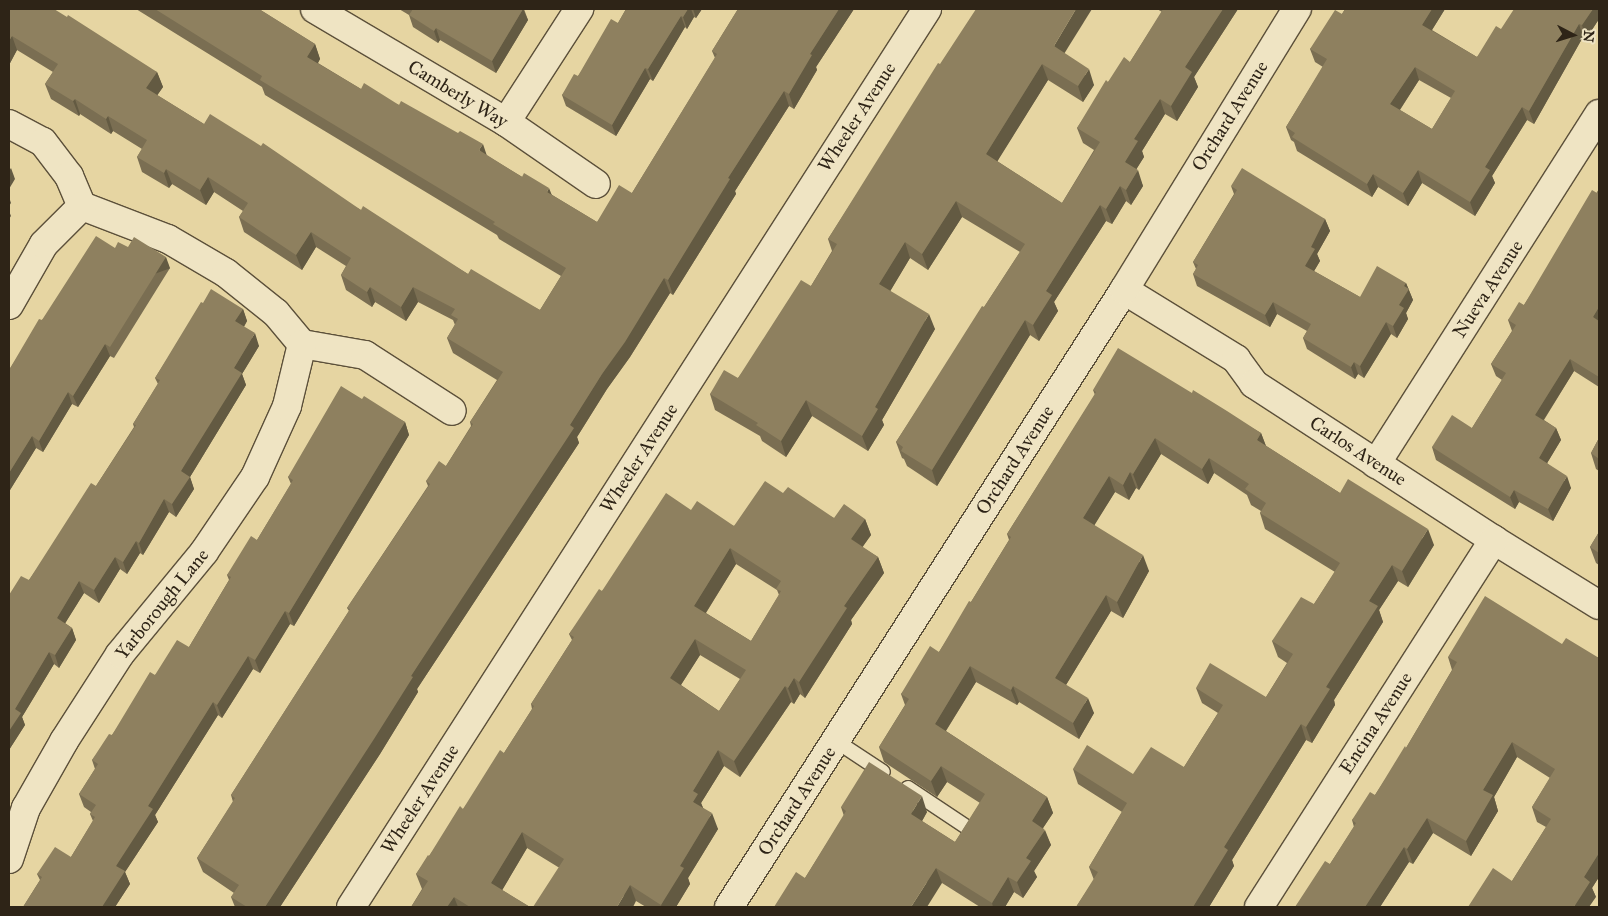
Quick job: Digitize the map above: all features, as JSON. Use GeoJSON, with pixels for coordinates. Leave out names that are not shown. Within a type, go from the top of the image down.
{"type":"FeatureCollection","features":[{"type":"Feature","properties":{"kind":"street","name":"Camberly Way"},"geometry":{"type":"LineString","coordinates":[[315,9],[506,122],[596,184]]}},
{"type":"Feature","properties":{"kind":"street"},"geometry":{"type":"LineString","coordinates":[[506,122],[579,9]]}},
{"type":"Feature","properties":{"kind":"street","name":"Wheeler Avenue"},"geometry":{"type":"LineString","coordinates":[[351,907],[927,9]]}},
{"type":"Feature","properties":{"kind":"street","name":"Orchard Avenue"},"geometry":{"type":"LineString","coordinates":[[729,907],[1124,290],[1297,9]]}},
{"type":"Feature","properties":{"kind":"street","name":"Nueva Avenue"},"geometry":{"type":"LineString","coordinates":[[1376,464],[1599,114]]}},
{"type":"Feature","properties":{"kind":"street"},"geometry":{"type":"LineString","coordinates":[[9,124],[43,142],[69,176],[82,206],[168,239],[226,273],[276,313],[302,344],[365,355],[452,411]]}},
{"type":"Feature","properties":{"kind":"street"},"geometry":{"type":"LineString","coordinates":[[9,305],[44,244],[82,206]]}},
{"type":"Feature","properties":{"kind":"street","name":"Carlos Avenue"},"geometry":{"type":"LineString","coordinates":[[1124,290],[1236,359],[1254,384],[1494,540],[1599,605]]}},
{"type":"Feature","properties":{"kind":"street","name":"Yarborough Lane"},"geometry":{"type":"LineString","coordinates":[[9,859],[26,808],[64,741],[120,654],[204,552],[255,477],[287,406],[302,344]]}},
{"type":"Feature","properties":{"kind":"street","name":"Encina Avenue"},"geometry":{"type":"LineString","coordinates":[[1259,907],[1494,540]]}},
{"type":"Feature","properties":{"kind":"lane"},"geometry":{"type":"LineString","coordinates":[[836,741],[966,826]]}},
{"type":"Feature","properties":{"kind":"building"},"geometry":{"type":"Polygon","coordinates":[[[9,9],[54,9],[67,17],[68,15],[157,72],[146,88],[204,124],[210,114],[261,146],[263,143],[361,210],[363,206],[468,274],[471,269],[540,310],[566,268],[493,224],[495,222],[260,80],[262,76],[155,9],[259,9],[315,44],[307,57],[361,89],[364,83],[399,105],[401,101],[458,133],[460,131],[483,144],[479,150],[522,177],[524,173],[549,188],[547,192],[597,222],[619,185],[632,193],[717,54],[712,51],[738,9],[839,9],[810,54],[812,55],[789,94],[784,91],[728,178],[730,179],[668,280],[664,278],[625,342],[570,425],[574,428],[411,676],[413,677],[374,739],[265,907],[247,907],[231,897],[239,885],[197,858],[235,798],[231,795],[350,609],[347,608],[430,484],[426,481],[439,461],[446,466],[473,424],[470,422],[503,372],[447,338],[458,319],[451,315],[455,309],[413,287],[401,307],[370,287],[367,292],[341,275],[351,258],[311,232],[296,255],[239,217],[248,203],[208,177],[200,190],[166,169],[164,173],[137,157],[147,140],[108,116],[106,119],[75,99],[73,101],[45,84],[58,64],[12,36],[9,41],[9,9]]]}},
{"type":"Feature","properties":{"kind":"building"},"geometry":{"type":"Polygon","coordinates":[[[413,9],[523,9],[492,61],[436,28],[434,31],[409,15],[413,9]]]}},
{"type":"Feature","properties":{"kind":"building"},"geometry":{"type":"Polygon","coordinates":[[[626,9],[688,9],[683,17],[681,16],[648,69],[645,68],[612,125],[562,95],[574,74],[578,76],[611,19],[618,23],[626,9]]]}},
{"type":"Feature","properties":{"kind":"building"},"geometry":{"type":"Polygon","coordinates":[[[976,9],[1076,9],[1054,46],[1089,69],[1078,86],[1042,64],[986,154],[1062,203],[1100,142],[1077,128],[1106,80],[1108,82],[1124,57],[1130,62],[1163,9],[1223,9],[1185,67],[1192,72],[1171,106],[1160,99],[1134,139],[1138,141],[1125,162],[1138,170],[1126,190],[1120,186],[1106,209],[1100,205],[1046,291],[1052,295],[1033,325],[1025,320],[932,470],[901,451],[903,447],[896,442],[982,306],[984,307],[1025,244],[956,201],[922,254],[905,242],[879,284],[929,314],[875,407],[878,409],[862,436],[806,400],[781,441],[756,425],[758,423],[710,394],[724,370],[738,378],[801,280],[811,286],[837,244],[828,239],[938,63],[940,64],[976,9]]]}},
{"type":"Feature","properties":{"kind":"building"},"geometry":{"type":"Polygon","coordinates":[[[1345,9],[1432,9],[1422,25],[1477,57],[1496,26],[1501,29],[1514,9],[1593,9],[1582,25],[1579,24],[1529,111],[1522,107],[1485,167],[1490,170],[1470,202],[1418,170],[1403,193],[1373,174],[1367,184],[1292,137],[1295,133],[1286,127],[1327,59],[1310,49],[1335,10],[1342,14],[1345,9]],[[1415,67],[1390,104],[1432,129],[1455,91],[1415,67]]]}},
{"type":"Feature","properties":{"kind":"building"},"geometry":{"type":"Polygon","coordinates":[[[1242,168],[1325,219],[1311,247],[1315,249],[1305,266],[1360,297],[1377,266],[1406,283],[1404,286],[1409,289],[1399,305],[1404,308],[1393,326],[1386,322],[1360,366],[1354,362],[1351,367],[1303,338],[1311,324],[1273,302],[1265,315],[1193,274],[1198,265],[1193,262],[1237,190],[1231,186],[1242,168]]]}},
{"type":"Feature","properties":{"kind":"building"},"geometry":{"type":"Polygon","coordinates":[[[1599,189],[1599,307],[1593,317],[1599,321],[1599,377],[1570,359],[1535,415],[1556,428],[1539,458],[1567,476],[1548,509],[1514,490],[1510,497],[1432,447],[1452,415],[1472,428],[1506,373],[1491,364],[1516,325],[1508,320],[1519,302],[1524,305],[1592,190],[1597,193],[1599,189]]]}},
{"type":"Feature","properties":{"kind":"building"},"geometry":{"type":"Polygon","coordinates":[[[96,236],[115,248],[118,242],[128,247],[134,237],[166,257],[110,347],[105,344],[73,396],[68,392],[39,441],[32,436],[9,473],[9,370],[39,319],[42,320],[96,236]]]}},
{"type":"Feature","properties":{"kind":"building"},"geometry":{"type":"Polygon","coordinates":[[[211,289],[243,309],[235,321],[255,333],[234,368],[242,373],[181,471],[190,477],[172,504],[164,499],[139,543],[136,541],[123,562],[115,557],[94,590],[79,581],[57,618],[72,628],[55,655],[49,652],[15,709],[21,713],[9,731],[9,595],[21,576],[29,580],[91,483],[96,486],[136,425],[133,424],[160,380],[155,378],[201,302],[203,303],[211,289]]]}},
{"type":"Feature","properties":{"kind":"building"},"geometry":{"type":"Polygon","coordinates":[[[1118,348],[1192,393],[1193,390],[1261,433],[1257,440],[1340,493],[1348,479],[1428,529],[1402,571],[1392,565],[1369,601],[1378,606],[1326,687],[1330,689],[1306,727],[1301,724],[1224,847],[1228,850],[1193,907],[1076,907],[1098,872],[1089,867],[1127,803],[1073,769],[1087,745],[1133,774],[1151,747],[1184,767],[1223,705],[1196,688],[1210,663],[1266,697],[1293,654],[1272,641],[1301,597],[1314,604],[1340,563],[1260,513],[1266,503],[1245,489],[1249,484],[1209,458],[1202,469],[1155,438],[1133,474],[1130,472],[1123,485],[1109,476],[1083,518],[1143,555],[1117,602],[1106,595],[1055,678],[1088,698],[1073,723],[1013,686],[1011,690],[970,666],[935,724],[1047,797],[1032,821],[1045,830],[1026,858],[1031,861],[1017,882],[1008,877],[992,903],[936,868],[911,907],[774,907],[796,872],[805,878],[846,811],[841,807],[869,762],[922,796],[911,814],[955,842],[985,794],[941,766],[931,781],[879,747],[909,699],[901,694],[930,646],[939,652],[969,601],[971,602],[1011,537],[1007,534],[1096,392],[1093,390],[1118,348]]]}},
{"type":"Feature","properties":{"kind":"building"},"geometry":{"type":"Polygon","coordinates":[[[341,386],[362,399],[364,396],[405,422],[289,613],[285,611],[255,660],[248,656],[217,705],[213,702],[148,806],[153,809],[116,866],[125,871],[102,907],[23,907],[42,877],[37,874],[55,847],[71,857],[95,817],[90,814],[96,805],[79,794],[98,764],[92,760],[109,734],[112,735],[150,672],[155,675],[177,640],[189,647],[231,577],[227,575],[251,536],[257,540],[293,480],[288,477],[341,386]]]}},
{"type":"Feature","properties":{"kind":"building"},"geometry":{"type":"Polygon","coordinates":[[[1599,438],[1599,459],[1591,453],[1599,438]]]}},
{"type":"Feature","properties":{"kind":"building"},"geometry":{"type":"Polygon","coordinates":[[[765,481],[783,493],[788,487],[834,518],[844,504],[865,519],[851,539],[878,557],[844,606],[847,608],[799,682],[794,678],[788,688],[785,686],[734,761],[718,750],[693,791],[698,794],[693,802],[712,813],[680,866],[684,868],[661,905],[630,885],[617,907],[533,907],[564,859],[522,832],[491,883],[530,907],[470,907],[454,897],[447,907],[411,907],[428,881],[416,874],[460,806],[463,809],[500,750],[504,753],[534,706],[531,704],[574,637],[569,634],[599,589],[602,591],[666,493],[691,510],[697,501],[734,526],[765,481]],[[730,548],[694,606],[751,641],[781,591],[776,589],[781,581],[730,548]],[[695,639],[670,678],[719,711],[746,670],[695,639]]]}},
{"type":"Feature","properties":{"kind":"building"},"geometry":{"type":"Polygon","coordinates":[[[1599,532],[1599,553],[1590,547],[1599,532]]]}},
{"type":"Feature","properties":{"kind":"building"},"geometry":{"type":"Polygon","coordinates":[[[1485,596],[1562,644],[1566,638],[1599,658],[1599,853],[1584,877],[1590,882],[1574,907],[1468,907],[1493,868],[1512,881],[1551,819],[1532,807],[1555,769],[1512,742],[1483,790],[1493,795],[1466,841],[1427,818],[1407,849],[1404,847],[1365,907],[1295,907],[1325,861],[1330,864],[1356,823],[1352,820],[1370,792],[1375,795],[1405,746],[1406,748],[1457,662],[1448,657],[1485,596]]]}}]}
